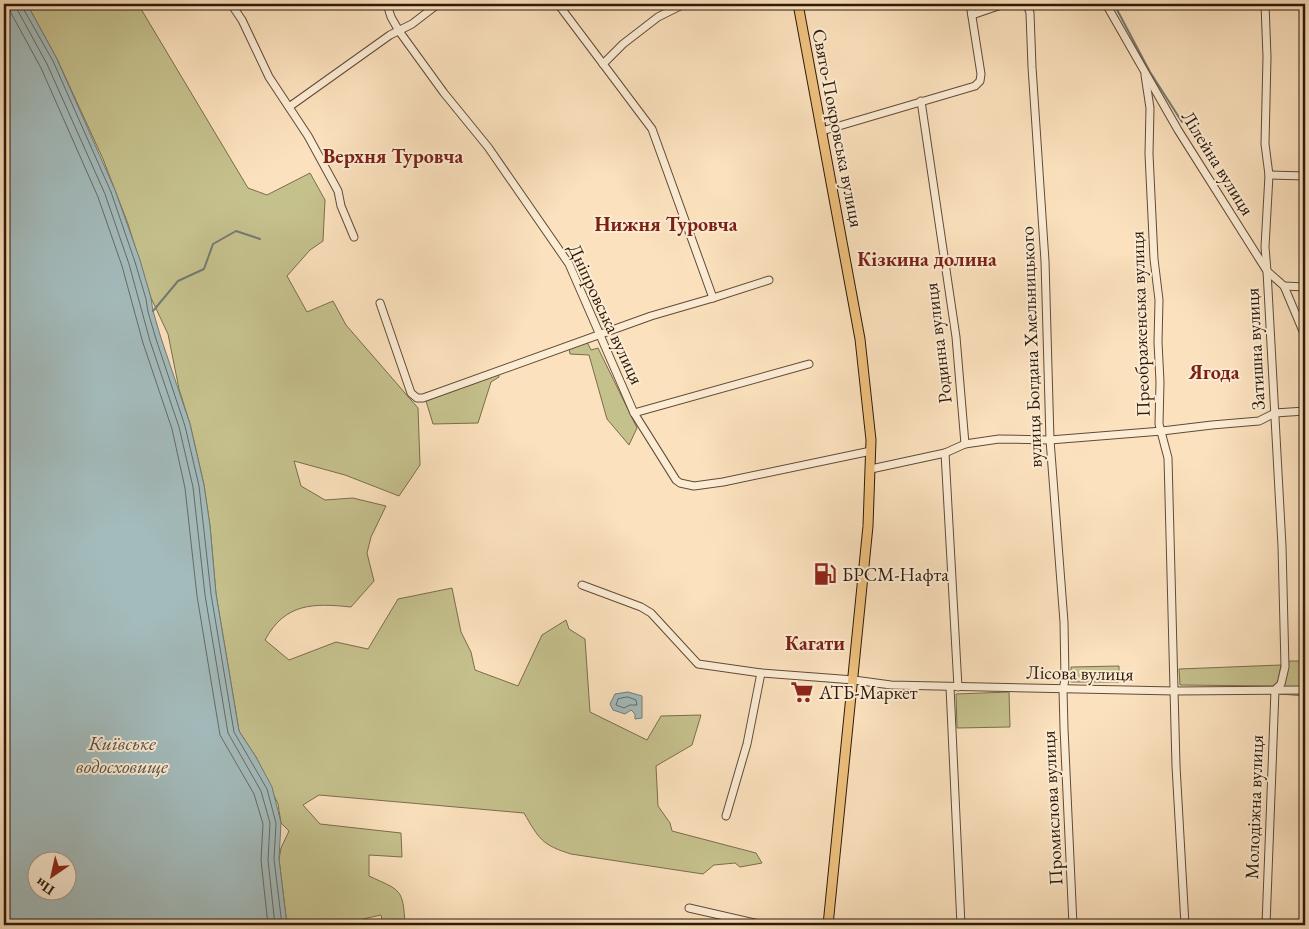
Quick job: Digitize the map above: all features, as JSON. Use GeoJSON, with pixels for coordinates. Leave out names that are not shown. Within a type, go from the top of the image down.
{"type":"FeatureCollection","features":[{"type":"Feature","properties":{"kind":"main road","name":"Свято-Покровська вулиця"},"geometry":{"type":"LineString","coordinates":[[798,4],[860,339],[870,422],[871,451],[868,526],[828,925]]}},
{"type":"Feature","properties":{"kind":"street"},"geometry":{"type":"LineString","coordinates":[[231,4],[242,20],[269,77],[308,136],[338,191],[341,206],[354,237]]}},
{"type":"Feature","properties":{"kind":"street","name":"Дніпровська вулиця"},"geometry":{"type":"LineString","coordinates":[[387,4],[399,31],[444,93],[488,147],[569,264],[634,413],[671,473],[680,482],[694,486],[732,481],[871,451]]}},
{"type":"Feature","properties":{"kind":"street"},"geometry":{"type":"LineString","coordinates":[[289,107],[390,35],[412,24],[438,4]]}},
{"type":"Feature","properties":{"kind":"street"},"geometry":{"type":"LineString","coordinates":[[558,4],[652,129],[713,298]]}},
{"type":"Feature","properties":{"kind":"street"},"geometry":{"type":"LineString","coordinates":[[603,64],[623,44],[658,17],[684,4]]}},
{"type":"Feature","properties":{"kind":"street"},"geometry":{"type":"LineString","coordinates":[[822,130],[974,86],[980,81],[981,74],[970,4]]}},
{"type":"Feature","properties":{"kind":"street"},"geometry":{"type":"LineString","coordinates":[[972,15],[1004,4]]}},
{"type":"Feature","properties":{"kind":"street","name":"вулиця Богдана Хмельницького"},"geometry":{"type":"LineString","coordinates":[[1028,4],[1046,261],[1050,440],[1064,622],[1065,679],[1062,690]]}},
{"type":"Feature","properties":{"kind":"street","name":"Лілейна вулиця"},"geometry":{"type":"LineString","coordinates":[[1106,4],[1178,130],[1268,271],[1284,286],[1305,336]]}},
{"type":"Feature","properties":{"kind":"street","name":"Затишна вулиця"},"geometry":{"type":"LineString","coordinates":[[1265,4],[1267,57],[1265,144],[1269,175],[1265,247],[1268,271],[1282,546],[1284,667],[1281,684],[1275,690]]}},
{"type":"Feature","properties":{"kind":"street","name":"Преображенська вулиця"},"geometry":{"type":"LineString","coordinates":[[1145,74],[1150,108],[1149,154],[1154,259],[1159,300],[1159,424],[1168,458],[1176,766],[1185,925]]}},
{"type":"Feature","properties":{"kind":"street","name":"Родинна вулиця"},"geometry":{"type":"LineString","coordinates":[[921,101],[956,338],[965,444]]}},
{"type":"Feature","properties":{"kind":"street"},"geometry":{"type":"LineString","coordinates":[[1269,175],[1305,176]]}},
{"type":"Feature","properties":{"kind":"street"},"geometry":{"type":"LineString","coordinates":[[380,302],[411,393],[417,398],[423,398],[651,316],[769,280]]}},
{"type":"Feature","properties":{"kind":"street"},"geometry":{"type":"LineString","coordinates":[[1284,286],[1305,287]]}},
{"type":"Feature","properties":{"kind":"street"},"geometry":{"type":"LineString","coordinates":[[634,413],[809,364]]}},
{"type":"Feature","properties":{"kind":"street"},"geometry":{"type":"LineString","coordinates":[[871,469],[945,453],[965,444],[999,439],[1050,440],[1162,432],[1259,421],[1275,413],[1305,410]]}},
{"type":"Feature","properties":{"kind":"street"},"geometry":{"type":"LineString","coordinates":[[945,453],[961,925]]}},
{"type":"Feature","properties":{"kind":"street","name":"Лісова вулиця"},"geometry":{"type":"LineString","coordinates":[[582,586],[641,607],[650,613],[698,664],[761,673],[854,678],[891,685],[1062,690],[1305,690]]}},
{"type":"Feature","properties":{"kind":"street"},"geometry":{"type":"LineString","coordinates":[[726,816],[748,744],[761,673]]}},
{"type":"Feature","properties":{"kind":"street","name":"Промислова вулиця"},"geometry":{"type":"LineString","coordinates":[[1062,690],[1073,925]]}},
{"type":"Feature","properties":{"kind":"street","name":"Молодіжна вулиця"},"geometry":{"type":"LineString","coordinates":[[1266,925],[1275,690]]}},
{"type":"Feature","properties":{"kind":"street"},"geometry":{"type":"LineString","coordinates":[[689,908],[764,925]]}},
{"type":"Feature","properties":{"kind":"shaded area"},"geometry":{"type":"Polygon","coordinates":[[[27,4],[138,4],[248,188],[267,195],[310,173],[325,200],[323,241],[310,250],[287,276],[307,312],[333,301],[346,325],[418,408],[420,465],[399,496],[345,475],[294,461],[301,486],[325,500],[353,498],[386,506],[371,537],[367,553],[374,581],[351,607],[312,606],[291,612],[273,628],[265,640],[289,660],[336,642],[368,649],[398,599],[452,588],[461,632],[471,652],[475,670],[518,686],[542,635],[566,620],[569,629],[585,639],[590,712],[647,740],[661,716],[701,715],[692,745],[656,766],[658,806],[670,823],[672,831],[756,853],[762,863],[740,867],[735,863],[714,865],[703,874],[571,854],[542,840],[524,813],[319,795],[303,805],[320,824],[401,833],[402,857],[369,855],[369,876],[394,888],[398,892],[403,904],[405,925],[383,925],[381,915],[363,919],[363,925],[287,925],[279,859],[281,848],[289,831],[281,823],[278,804],[256,757],[239,731],[216,594],[204,485],[190,424],[179,389],[168,334],[151,298],[128,224],[103,159],[57,59],[27,4]]]}},
{"type":"Feature","properties":{"kind":"shaded area"},"geometry":{"type":"Polygon","coordinates":[[[587,342],[591,350],[598,348],[637,428],[629,445],[607,419],[589,355],[570,354],[569,348],[587,342]]]}},
{"type":"Feature","properties":{"kind":"shaded area"},"geometry":{"type":"Polygon","coordinates":[[[499,374],[499,377],[491,382],[478,423],[433,424],[426,401],[499,374]]]}},
{"type":"Feature","properties":{"kind":"shaded area"},"geometry":{"type":"Polygon","coordinates":[[[1289,661],[1305,661],[1305,696],[1280,694],[1289,661]]]}},
{"type":"Feature","properties":{"kind":"shaded area"},"geometry":{"type":"Polygon","coordinates":[[[1281,665],[1278,681],[1274,686],[1180,685],[1179,669],[1281,665]]]}},
{"type":"Feature","properties":{"kind":"shaded area"},"geometry":{"type":"Polygon","coordinates":[[[1119,666],[1119,682],[1071,682],[1071,667],[1119,666]]]}},
{"type":"Feature","properties":{"kind":"shaded area"},"geometry":{"type":"Polygon","coordinates":[[[1009,692],[1010,727],[957,728],[956,694],[1009,692]]]}},
{"type":"Feature","properties":{"kind":"water","name":"Київське водосховище"},"geometry":{"type":"Polygon","coordinates":[[[4,4],[27,4],[57,59],[115,190],[140,260],[161,338],[190,424],[204,485],[216,594],[239,731],[272,787],[281,823],[279,859],[287,925],[4,925],[4,4]]]}},
{"type":"Feature","properties":{"kind":"water"},"geometry":{"type":"Polygon","coordinates":[[[628,692],[642,696],[642,718],[635,719],[635,714],[631,710],[625,714],[613,710],[610,704],[615,694],[628,692]]]}},
{"type":"Feature","properties":{"kind":"waterway"},"geometry":{"type":"LineString","coordinates":[[1114,4],[1150,72],[1182,122]]}},
{"type":"Feature","properties":{"kind":"waterway"},"geometry":{"type":"LineString","coordinates":[[153,311],[178,281],[204,269],[213,244],[236,231],[260,239]]}},
{"type":"Feature","properties":{"kind":"place","name":"БРСМ-Нафта"},"geometry":{"type":"Point","coordinates":[825,574]}},
{"type":"Feature","properties":{"kind":"place","name":"АТБ-Маркет"},"geometry":{"type":"Point","coordinates":[802,692]}},
{"type":"Feature","properties":{"kind":"district","name":"Верхня Туровча"},"geometry":{"type":"Point","coordinates":[393,156]}},
{"type":"Feature","properties":{"kind":"district","name":"Нижня Туровча"},"geometry":{"type":"Point","coordinates":[666,224]}},
{"type":"Feature","properties":{"kind":"district","name":"Кізкина долина"},"geometry":{"type":"Point","coordinates":[927,259]}},
{"type":"Feature","properties":{"kind":"district","name":"Ягода"},"geometry":{"type":"Point","coordinates":[1214,372]}},
{"type":"Feature","properties":{"kind":"district","name":"Кагати"},"geometry":{"type":"Point","coordinates":[815,643]}}]}
